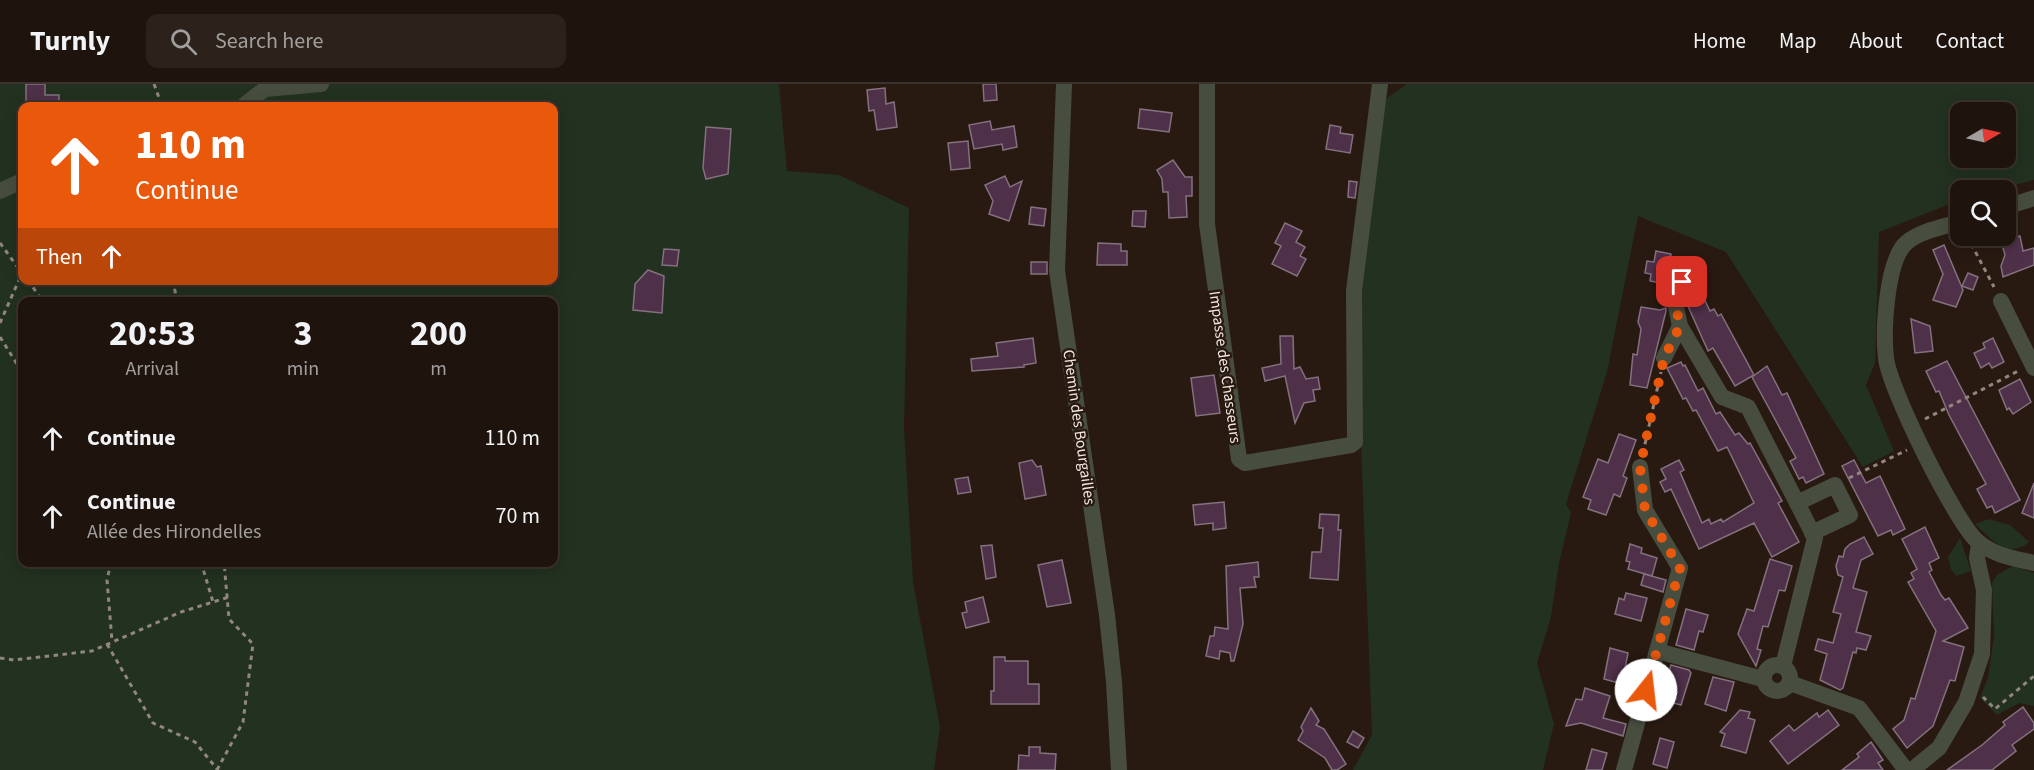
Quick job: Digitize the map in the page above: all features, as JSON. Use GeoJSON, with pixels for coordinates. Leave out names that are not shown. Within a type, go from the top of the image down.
{"type":"FeatureCollection","features":[{"type":"Feature","properties":{"kind":"street"},"geometry":{"type":"LineString","coordinates":[[248,102],[265,90],[321,84]]}},
{"type":"Feature","properties":{"kind":"street","name":"Chemin des Bourgailles"},"geometry":{"type":"LineString","coordinates":[[1064,84],[1057,271],[1107,615],[1119,770]]}},
{"type":"Feature","properties":{"kind":"street","name":"Impasse des Chasseurs"},"geometry":{"type":"LineString","coordinates":[[1207,84],[1207,224],[1239,459],[1245,463],[1351,445],[1355,442],[1353,291],[1380,84]]}},
{"type":"Feature","properties":{"kind":"street"},"geometry":{"type":"LineString","coordinates":[[0,191],[18,183]]}},
{"type":"Feature","properties":{"kind":"street"},"geometry":{"type":"LineString","coordinates":[[2016,204],[2034,198]]}},
{"type":"Feature","properties":{"kind":"street"},"geometry":{"type":"LineString","coordinates":[[1950,226],[1913,239],[1906,244],[1893,263],[1888,303],[1886,357],[1894,389],[1963,525],[1979,544],[1995,553],[2034,563]]}},
{"type":"Feature","properties":{"kind":"street"},"geometry":{"type":"LineString","coordinates":[[1682,282],[1676,307],[1680,326],[1722,398],[1748,407],[1815,538],[1783,666]]}},
{"type":"Feature","properties":{"kind":"street"},"geometry":{"type":"LineString","coordinates":[[2001,301],[2034,368]]}},
{"type":"Feature","properties":{"kind":"street"},"geometry":{"type":"LineString","coordinates":[[1664,358],[1680,326]]}},
{"type":"Feature","properties":{"kind":"street"},"geometry":{"type":"LineString","coordinates":[[1624,770],[1680,568],[1645,510],[1640,467]]}},
{"type":"Feature","properties":{"kind":"street"},"geometry":{"type":"LineString","coordinates":[[1797,503],[1835,485],[1850,515],[1812,533]]}},
{"type":"Feature","properties":{"kind":"street"},"geometry":{"type":"LineString","coordinates":[[1912,770],[1939,748],[1966,702],[1985,637],[1984,590],[1977,558],[1979,544]]}},
{"type":"Feature","properties":{"kind":"street"},"geometry":{"type":"LineString","coordinates":[[1984,590],[1995,553]]}},
{"type":"Feature","properties":{"kind":"street"},"geometry":{"type":"LineString","coordinates":[[1657,651],[1763,679]]}},
{"type":"Feature","properties":{"kind":"street"},"geometry":{"type":"LineString","coordinates":[[1763,679],[1769,668],[1783,666]]}},
{"type":"Feature","properties":{"kind":"street"},"geometry":{"type":"LineString","coordinates":[[1763,679],[1767,688],[1776,692],[1782,691],[1790,683],[1790,674],[1783,666]]}},
{"type":"Feature","properties":{"kind":"street"},"geometry":{"type":"LineString","coordinates":[[1790,683],[1859,708],[1906,770]]}},
{"type":"Feature","properties":{"kind":"path"},"geometry":{"type":"LineString","coordinates":[[154,84],[161,102]]}},
{"type":"Feature","properties":{"kind":"path"},"geometry":{"type":"LineString","coordinates":[[0,243],[18,268]]}},
{"type":"Feature","properties":{"kind":"path"},"geometry":{"type":"LineString","coordinates":[[1972,246],[2001,301]]}},
{"type":"Feature","properties":{"kind":"path"},"geometry":{"type":"LineString","coordinates":[[0,323],[18,282]]}},
{"type":"Feature","properties":{"kind":"path"},"geometry":{"type":"LineString","coordinates":[[0,337],[18,366]]}},
{"type":"Feature","properties":{"kind":"path"},"geometry":{"type":"LineString","coordinates":[[1640,467],[1664,358]]}},
{"type":"Feature","properties":{"kind":"path"},"geometry":{"type":"LineString","coordinates":[[1912,425],[2022,369],[2034,368]]}},
{"type":"Feature","properties":{"kind":"path"},"geometry":{"type":"LineString","coordinates":[[1835,485],[1910,448]]}},
{"type":"Feature","properties":{"kind":"path"},"geometry":{"type":"LineString","coordinates":[[110,567],[107,580],[112,642]]}},
{"type":"Feature","properties":{"kind":"path"},"geometry":{"type":"LineString","coordinates":[[202,567],[213,602]]}},
{"type":"Feature","properties":{"kind":"path"},"geometry":{"type":"LineString","coordinates":[[107,644],[153,723],[195,742],[217,770],[243,722],[253,644],[229,619],[225,567]]}},
{"type":"Feature","properties":{"kind":"path"},"geometry":{"type":"LineString","coordinates":[[0,658],[14,660],[92,651],[181,612],[228,597]]}},
{"type":"Feature","properties":{"kind":"path"},"geometry":{"type":"LineString","coordinates":[[1971,685],[1995,709],[2034,676]]}},
{"type":"Feature","properties":{"kind":"green space"},"geometry":{"type":"Polygon","coordinates":[[[0,84],[779,84],[787,171],[839,175],[909,208],[904,428],[913,582],[940,727],[934,770],[0,770],[0,84]]]}},
{"type":"Feature","properties":{"kind":"green space"},"geometry":{"type":"Polygon","coordinates":[[[1407,84],[2034,84],[2034,180],[2016,185],[2016,180],[1950,180],[1950,204],[1879,232],[1875,363],[1866,385],[1894,451],[1863,467],[1726,252],[1638,216],[1607,372],[1566,504],[1571,513],[1559,563],[1551,617],[1537,663],[1554,724],[1543,770],[1353,770],[1372,735],[1357,337],[1377,105],[1407,84]]]}},
{"type":"Feature","properties":{"kind":"green space"},"geometry":{"type":"Polygon","coordinates":[[[1989,519],[2010,525],[2029,542],[2014,549],[2000,545],[1975,524],[1989,519]]]}},
{"type":"Feature","properties":{"kind":"green space"},"geometry":{"type":"Polygon","coordinates":[[[1960,538],[1971,571],[1956,576],[1951,569],[1948,557],[1960,538]]]}},
{"type":"Feature","properties":{"kind":"green space"},"geometry":{"type":"Polygon","coordinates":[[[2013,566],[2034,573],[2034,706],[2019,703],[1997,715],[1980,698],[1988,678],[1994,636],[1992,583],[1997,575],[2013,566]]]}},
{"type":"Feature","properties":{"kind":"building"},"geometry":{"type":"Polygon","coordinates":[[[26,84],[45,84],[45,95],[59,95],[59,102],[26,102],[26,84]]]}},
{"type":"Feature","properties":{"kind":"building"},"geometry":{"type":"Polygon","coordinates":[[[983,84],[996,84],[997,100],[984,101],[983,84]]]}},
{"type":"Feature","properties":{"kind":"building"},"geometry":{"type":"Polygon","coordinates":[[[885,88],[886,104],[894,102],[897,127],[877,130],[874,110],[869,111],[867,90],[885,88]]]}},
{"type":"Feature","properties":{"kind":"building"},"geometry":{"type":"Polygon","coordinates":[[[1140,109],[1172,113],[1169,132],[1138,128],[1140,109]]]}},
{"type":"Feature","properties":{"kind":"building"},"geometry":{"type":"Polygon","coordinates":[[[990,121],[992,130],[1014,126],[1017,147],[1003,150],[1002,144],[974,149],[969,125],[990,121]]]}},
{"type":"Feature","properties":{"kind":"building"},"geometry":{"type":"Polygon","coordinates":[[[1330,125],[1341,127],[1340,133],[1353,135],[1350,153],[1326,149],[1330,125]]]}},
{"type":"Feature","properties":{"kind":"building"},"geometry":{"type":"Polygon","coordinates":[[[706,127],[731,129],[728,174],[706,179],[703,168],[706,127]]]}},
{"type":"Feature","properties":{"kind":"building"},"geometry":{"type":"Polygon","coordinates":[[[968,141],[970,168],[951,170],[948,143],[968,141]]]}},
{"type":"Feature","properties":{"kind":"building"},"geometry":{"type":"Polygon","coordinates":[[[1173,160],[1185,177],[1192,177],[1192,196],[1186,196],[1187,217],[1169,218],[1168,192],[1163,192],[1162,179],[1157,170],[1173,160]]]}},
{"type":"Feature","properties":{"kind":"building"},"geometry":{"type":"Polygon","coordinates":[[[1005,176],[1010,187],[1022,181],[1009,221],[989,214],[993,201],[985,185],[1005,176]]]}},
{"type":"Feature","properties":{"kind":"building"},"geometry":{"type":"Polygon","coordinates":[[[1349,181],[1357,182],[1355,198],[1348,197],[1349,181]]]}},
{"type":"Feature","properties":{"kind":"building"},"geometry":{"type":"Polygon","coordinates":[[[1031,207],[1046,209],[1044,226],[1029,224],[1031,207]]]}},
{"type":"Feature","properties":{"kind":"building"},"geometry":{"type":"Polygon","coordinates":[[[1133,211],[1146,211],[1145,227],[1132,226],[1133,211]]]}},
{"type":"Feature","properties":{"kind":"building"},"geometry":{"type":"Polygon","coordinates":[[[1285,223],[1302,231],[1296,242],[1305,247],[1300,256],[1306,259],[1297,276],[1272,264],[1281,246],[1275,243],[1285,223]]]}},
{"type":"Feature","properties":{"kind":"building"},"geometry":{"type":"Polygon","coordinates":[[[2020,236],[2023,251],[2034,248],[2034,265],[2003,277],[2001,266],[2005,255],[2002,246],[2016,246],[2016,237],[2020,236]]]}},
{"type":"Feature","properties":{"kind":"building"},"geometry":{"type":"Polygon","coordinates":[[[1098,243],[1121,244],[1121,251],[1127,251],[1127,265],[1097,265],[1098,243]]]}},
{"type":"Feature","properties":{"kind":"building"},"geometry":{"type":"Polygon","coordinates":[[[1944,245],[1963,290],[1956,307],[1933,300],[1943,274],[1933,250],[1944,245]]]}},
{"type":"Feature","properties":{"kind":"building"},"geometry":{"type":"Polygon","coordinates":[[[664,249],[679,250],[677,266],[662,265],[664,249]]]}},
{"type":"Feature","properties":{"kind":"building"},"geometry":{"type":"Polygon","coordinates":[[[1656,251],[1671,254],[1669,266],[1671,267],[1666,284],[1650,281],[1651,274],[1645,273],[1647,261],[1654,262],[1656,251]]]}},
{"type":"Feature","properties":{"kind":"building"},"geometry":{"type":"Polygon","coordinates":[[[1031,262],[1047,262],[1047,274],[1031,274],[1031,262]]]}},
{"type":"Feature","properties":{"kind":"building"},"geometry":{"type":"Polygon","coordinates":[[[648,270],[664,276],[662,313],[633,310],[635,284],[648,270]]]}},
{"type":"Feature","properties":{"kind":"building"},"geometry":{"type":"Polygon","coordinates":[[[1968,273],[1978,277],[1973,290],[1962,286],[1968,273]]]}},
{"type":"Feature","properties":{"kind":"building"},"geometry":{"type":"Polygon","coordinates":[[[1700,290],[1710,311],[1714,309],[1718,316],[1721,314],[1754,375],[1735,386],[1713,348],[1708,351],[1687,304],[1690,296],[1700,290]]]}},
{"type":"Feature","properties":{"kind":"building"},"geometry":{"type":"Polygon","coordinates":[[[1641,307],[1660,310],[1666,308],[1647,388],[1630,385],[1633,354],[1637,355],[1641,329],[1638,322],[1641,307]]]}},
{"type":"Feature","properties":{"kind":"building"},"geometry":{"type":"Polygon","coordinates":[[[1911,319],[1930,326],[1933,351],[1915,353],[1911,319]]]}},
{"type":"Feature","properties":{"kind":"building"},"geometry":{"type":"Polygon","coordinates":[[[1280,336],[1293,336],[1294,369],[1300,367],[1306,379],[1318,377],[1320,389],[1313,390],[1315,401],[1304,403],[1295,423],[1285,376],[1265,381],[1262,368],[1281,364],[1280,336]]]}},
{"type":"Feature","properties":{"kind":"building"},"geometry":{"type":"Polygon","coordinates":[[[1033,338],[1036,363],[1024,365],[1024,367],[972,371],[971,359],[998,356],[996,343],[1033,338]]]}},
{"type":"Feature","properties":{"kind":"building"},"geometry":{"type":"Polygon","coordinates":[[[1993,338],[2004,362],[1992,368],[1989,363],[1981,368],[1974,353],[1985,348],[1983,343],[1993,338]]]}},
{"type":"Feature","properties":{"kind":"building"},"geometry":{"type":"Polygon","coordinates":[[[1947,361],[2020,500],[1995,513],[1992,506],[1987,508],[1977,489],[1986,484],[1949,415],[1939,391],[1936,392],[1926,371],[1947,361]]]}},
{"type":"Feature","properties":{"kind":"building"},"geometry":{"type":"Polygon","coordinates":[[[1681,362],[1683,366],[1685,365],[1698,391],[1703,388],[1716,414],[1720,412],[1735,435],[1739,433],[1748,444],[1750,443],[1782,501],[1778,503],[1799,542],[1772,557],[1754,523],[1699,549],[1671,489],[1665,492],[1660,482],[1666,479],[1661,469],[1679,460],[1684,470],[1680,472],[1702,523],[1709,519],[1711,524],[1721,519],[1723,522],[1754,503],[1727,447],[1718,451],[1696,410],[1693,411],[1686,398],[1683,399],[1667,368],[1681,362]]]}},
{"type":"Feature","properties":{"kind":"building"},"geometry":{"type":"Polygon","coordinates":[[[1767,366],[1782,395],[1787,393],[1824,474],[1806,483],[1803,477],[1799,479],[1790,461],[1796,458],[1752,377],[1767,366]]]}},
{"type":"Feature","properties":{"kind":"building"},"geometry":{"type":"Polygon","coordinates":[[[1214,375],[1220,413],[1196,416],[1191,378],[1214,375]]]}},
{"type":"Feature","properties":{"kind":"building"},"geometry":{"type":"Polygon","coordinates":[[[2020,379],[2031,402],[2013,414],[2009,408],[2007,410],[1999,390],[2020,379]]]}},
{"type":"Feature","properties":{"kind":"building"},"geometry":{"type":"Polygon","coordinates":[[[1619,434],[1636,440],[1623,476],[1627,478],[1620,497],[1614,494],[1606,515],[1588,509],[1591,500],[1583,497],[1598,459],[1608,463],[1619,434]]]}},
{"type":"Feature","properties":{"kind":"building"},"geometry":{"type":"Polygon","coordinates":[[[1032,460],[1037,467],[1041,466],[1046,495],[1025,499],[1019,463],[1032,460]]]}},
{"type":"Feature","properties":{"kind":"building"},"geometry":{"type":"Polygon","coordinates":[[[1854,460],[1866,483],[1880,476],[1905,529],[1893,535],[1891,530],[1878,536],[1842,466],[1854,460]]]}},
{"type":"Feature","properties":{"kind":"building"},"geometry":{"type":"Polygon","coordinates":[[[968,477],[971,492],[958,494],[955,479],[968,477]]]}},
{"type":"Feature","properties":{"kind":"building"},"geometry":{"type":"Polygon","coordinates":[[[2034,483],[2034,518],[2022,513],[2034,483]]]}},
{"type":"Feature","properties":{"kind":"building"},"geometry":{"type":"Polygon","coordinates":[[[1224,502],[1226,528],[1213,530],[1213,523],[1195,525],[1193,505],[1224,502]]]}},
{"type":"Feature","properties":{"kind":"building"},"geometry":{"type":"Polygon","coordinates":[[[1320,514],[1339,515],[1338,530],[1341,530],[1338,580],[1310,578],[1312,552],[1321,552],[1323,528],[1319,528],[1320,514]]]}},
{"type":"Feature","properties":{"kind":"building"},"geometry":{"type":"Polygon","coordinates":[[[1925,527],[1939,558],[1929,563],[1932,570],[1929,572],[1941,595],[1945,600],[1949,598],[1968,628],[1943,641],[1964,647],[1955,681],[1950,680],[1933,726],[1907,748],[1893,729],[1904,720],[1911,698],[1915,699],[1936,631],[1908,582],[1914,579],[1911,573],[1917,569],[1902,539],[1925,527]]]}},
{"type":"Feature","properties":{"kind":"building"},"geometry":{"type":"Polygon","coordinates":[[[1864,537],[1873,554],[1861,560],[1853,588],[1867,592],[1856,632],[1871,636],[1866,650],[1857,648],[1856,653],[1853,652],[1843,688],[1840,690],[1820,680],[1827,654],[1815,650],[1818,639],[1833,643],[1841,614],[1833,612],[1843,577],[1838,575],[1836,566],[1839,556],[1843,557],[1845,549],[1850,544],[1864,537]]]}},
{"type":"Feature","properties":{"kind":"building"},"geometry":{"type":"Polygon","coordinates":[[[1630,544],[1642,548],[1641,553],[1657,558],[1652,576],[1628,569],[1630,562],[1626,561],[1630,544]]]}},
{"type":"Feature","properties":{"kind":"building"},"geometry":{"type":"Polygon","coordinates":[[[992,545],[996,577],[986,579],[981,546],[992,545]]]}},
{"type":"Feature","properties":{"kind":"building"},"geometry":{"type":"Polygon","coordinates":[[[1770,559],[1792,566],[1785,591],[1779,590],[1768,627],[1763,626],[1757,649],[1761,650],[1756,666],[1738,634],[1747,609],[1754,611],[1770,559]]]}},
{"type":"Feature","properties":{"kind":"building"},"geometry":{"type":"Polygon","coordinates":[[[1062,560],[1071,603],[1047,607],[1038,565],[1062,560]]]}},
{"type":"Feature","properties":{"kind":"building"},"geometry":{"type":"Polygon","coordinates":[[[1258,562],[1259,577],[1254,577],[1256,587],[1240,588],[1243,624],[1234,661],[1231,661],[1230,653],[1220,651],[1219,659],[1206,656],[1210,636],[1214,636],[1215,627],[1228,629],[1226,566],[1258,562]]]}},
{"type":"Feature","properties":{"kind":"building"},"geometry":{"type":"Polygon","coordinates":[[[1644,574],[1666,580],[1663,592],[1641,585],[1644,574]]]}},
{"type":"Feature","properties":{"kind":"building"},"geometry":{"type":"Polygon","coordinates":[[[1626,593],[1647,598],[1641,621],[1615,614],[1619,598],[1624,600],[1626,593]]]}},
{"type":"Feature","properties":{"kind":"building"},"geometry":{"type":"Polygon","coordinates":[[[983,597],[989,622],[966,628],[962,613],[967,612],[965,602],[983,597]]]}},
{"type":"Feature","properties":{"kind":"building"},"geometry":{"type":"Polygon","coordinates":[[[1686,609],[1708,615],[1703,632],[1699,631],[1694,650],[1676,645],[1686,609]]]}},
{"type":"Feature","properties":{"kind":"building"},"geometry":{"type":"Polygon","coordinates":[[[1610,648],[1628,653],[1622,684],[1604,679],[1610,648]]]}},
{"type":"Feature","properties":{"kind":"building"},"geometry":{"type":"Polygon","coordinates":[[[994,657],[1005,657],[1005,661],[1028,661],[1028,684],[1039,684],[1039,704],[991,704],[991,691],[994,691],[994,657]]]}},
{"type":"Feature","properties":{"kind":"building"},"geometry":{"type":"Polygon","coordinates":[[[1671,665],[1689,670],[1691,673],[1681,705],[1670,702],[1672,695],[1666,693],[1668,685],[1665,684],[1671,665]]]}},
{"type":"Feature","properties":{"kind":"building"},"geometry":{"type":"Polygon","coordinates":[[[1713,677],[1734,682],[1726,711],[1705,704],[1713,677]]]}},
{"type":"Feature","properties":{"kind":"building"},"geometry":{"type":"Polygon","coordinates":[[[1585,688],[1610,696],[1603,718],[1626,724],[1623,736],[1581,723],[1566,726],[1576,699],[1582,700],[1585,688]]]}},
{"type":"Feature","properties":{"kind":"building"},"geometry":{"type":"Polygon","coordinates":[[[2023,707],[2034,723],[2034,729],[2012,745],[2016,751],[1992,770],[1947,770],[1982,745],[2005,725],[2003,722],[2023,707]]]}},
{"type":"Feature","properties":{"kind":"building"},"geometry":{"type":"Polygon","coordinates":[[[1311,708],[1319,721],[1316,725],[1324,729],[1346,764],[1337,770],[1332,770],[1325,758],[1298,740],[1303,731],[1301,727],[1311,708]]]}},
{"type":"Feature","properties":{"kind":"building"},"geometry":{"type":"Polygon","coordinates":[[[1740,710],[1750,712],[1748,718],[1755,720],[1746,753],[1721,746],[1725,734],[1720,732],[1740,710]]]}},
{"type":"Feature","properties":{"kind":"building"},"geometry":{"type":"Polygon","coordinates":[[[1828,710],[1839,725],[1788,764],[1770,741],[1789,725],[1794,731],[1817,713],[1819,717],[1828,710]]]}},
{"type":"Feature","properties":{"kind":"building"},"geometry":{"type":"Polygon","coordinates":[[[1353,731],[1364,738],[1358,748],[1347,742],[1353,731]]]}},
{"type":"Feature","properties":{"kind":"building"},"geometry":{"type":"Polygon","coordinates":[[[1660,738],[1674,742],[1667,768],[1653,764],[1660,738]]]}},
{"type":"Feature","properties":{"kind":"building"},"geometry":{"type":"Polygon","coordinates":[[[1871,742],[1883,760],[1878,763],[1883,770],[1842,770],[1859,757],[1857,754],[1871,742]]]}},
{"type":"Feature","properties":{"kind":"building"},"geometry":{"type":"Polygon","coordinates":[[[1029,747],[1040,747],[1040,753],[1056,754],[1055,770],[1018,770],[1019,755],[1029,756],[1029,747]]]}},
{"type":"Feature","properties":{"kind":"building"},"geometry":{"type":"Polygon","coordinates":[[[1592,749],[1607,753],[1602,770],[1586,770],[1592,749]]]}},
{"type":"Feature","properties":{"kind":"route"},"geometry":{"type":"LineString","coordinates":[[1646,690],[1680,568],[1645,510],[1640,467],[1664,358],[1680,326],[1676,307],[1682,282]]}}]}
